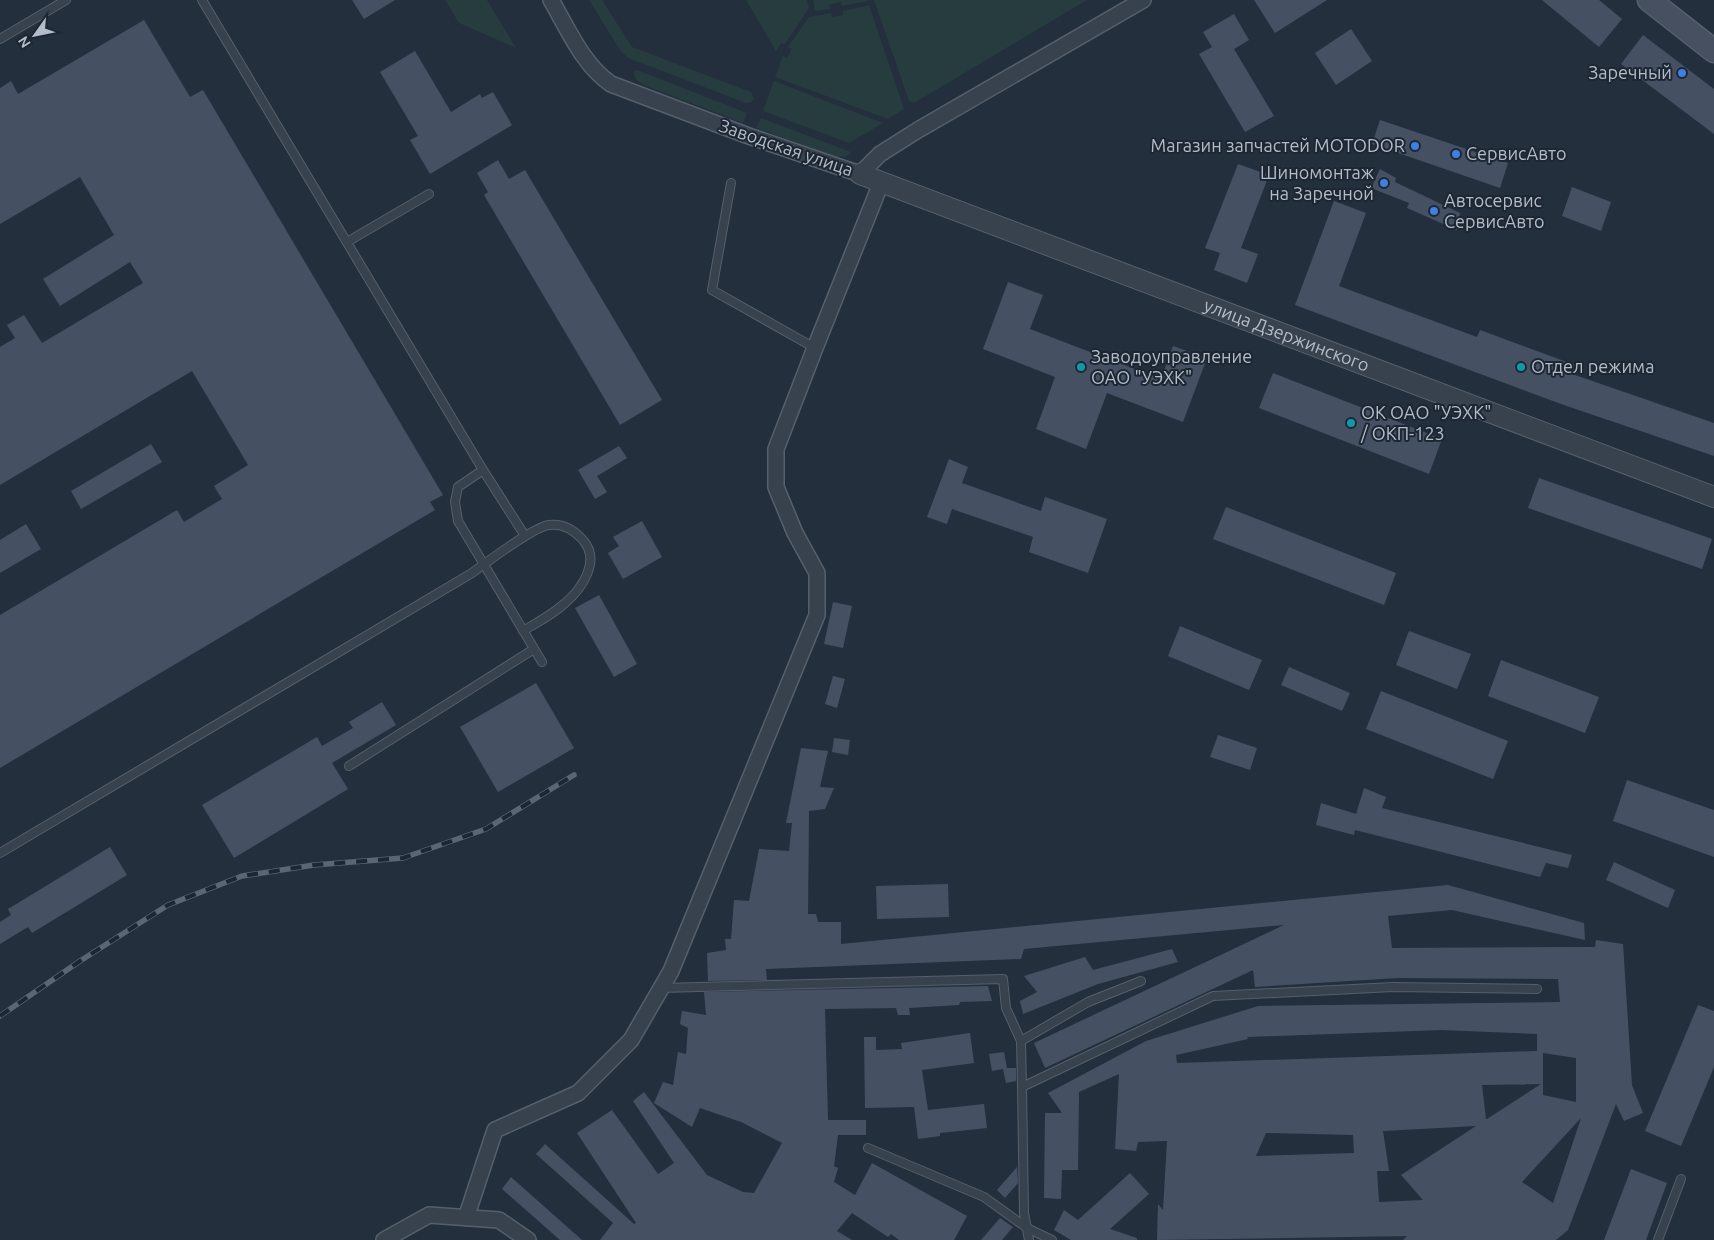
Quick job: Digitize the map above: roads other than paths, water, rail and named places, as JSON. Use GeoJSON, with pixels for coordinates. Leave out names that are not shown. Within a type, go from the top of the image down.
{"type":"FeatureCollection","features":[{"type":"Feature","properties":{"kind":"main road"},"geometry":{"type":"LineString","coordinates":[[1649,0],[1714,51]]}},
{"type":"Feature","properties":{"kind":"street","name":"Заводская улица"},"geometry":{"type":"LineString","coordinates":[[551,0],[587,60],[602,78],[611,84],[746,136],[860,174],[880,154],[918,130],[1143,0]]}},
{"type":"Feature","properties":{"kind":"street","name":"улица Дзержинского"},"geometry":{"type":"LineString","coordinates":[[860,174],[1714,497]]}},
{"type":"Feature","properties":{"kind":"street"},"geometry":{"type":"LineString","coordinates":[[466,1218],[495,1130],[578,1093],[631,1040],[671,971],[817,615],[817,573],[795,533],[776,487],[776,449],[881,183]]}},
{"type":"Feature","properties":{"kind":"street"},"geometry":{"type":"LineString","coordinates":[[384,1240],[429,1215],[499,1220],[528,1240]]}},
{"type":"Feature","properties":{"kind":"lane"},"geometry":{"type":"LineString","coordinates":[[0,39],[66,0]]}},
{"type":"Feature","properties":{"kind":"lane"},"geometry":{"type":"LineString","coordinates":[[202,0],[483,470],[525,536]]}},
{"type":"Feature","properties":{"kind":"lane"},"geometry":{"type":"LineString","coordinates":[[731,182],[712,290],[815,348]]}},
{"type":"Feature","properties":{"kind":"lane"},"geometry":{"type":"LineString","coordinates":[[347,242],[429,194]]}},
{"type":"Feature","properties":{"kind":"lane"},"geometry":{"type":"LineString","coordinates":[[483,470],[458,486],[455,502],[458,522],[542,662]]}},
{"type":"Feature","properties":{"kind":"lane"},"geometry":{"type":"LineString","coordinates":[[0,853],[484,565],[525,536],[548,525],[563,526],[573,530],[586,542],[591,555],[591,566],[574,595],[563,605],[523,631]]}},
{"type":"Feature","properties":{"kind":"lane"},"geometry":{"type":"LineString","coordinates":[[349,766],[534,649]]}},
{"type":"Feature","properties":{"kind":"lane"},"geometry":{"type":"LineString","coordinates":[[661,988],[1003,979],[1006,1008],[1021,1042],[1024,1213],[1029,1240]]}},
{"type":"Feature","properties":{"kind":"lane"},"geometry":{"type":"LineString","coordinates":[[1021,1042],[1088,1002],[1141,981]]}},
{"type":"Feature","properties":{"kind":"lane"},"geometry":{"type":"LineString","coordinates":[[1022,1087],[1213,996],[1393,987],[1537,989]]}},
{"type":"Feature","properties":{"kind":"lane"},"geometry":{"type":"LineString","coordinates":[[868,1148],[984,1197],[1027,1228],[1052,1240]]}},
{"type":"Feature","properties":{"kind":"lane"},"geometry":{"type":"LineString","coordinates":[[1658,1240],[1681,1179]]}},
{"type":"Feature","properties":{"kind":"railway"},"geometry":{"type":"LineString","coordinates":[[0,1016],[80,961],[168,905],[242,876],[314,865],[403,858],[486,829],[574,775]]}},
{"type":"Feature","properties":{"kind":"place","name":"Заречный"},"geometry":{"type":"Point","coordinates":[1682,73]}},
{"type":"Feature","properties":{"kind":"place","name":"Магазин запчастей MOTODOR"},"geometry":{"type":"Point","coordinates":[1415,146]}},
{"type":"Feature","properties":{"kind":"place","name":"СервисАвто"},"geometry":{"type":"Point","coordinates":[1456,154]}},
{"type":"Feature","properties":{"kind":"place","name":"Шиномонтаж на Заречной"},"geometry":{"type":"Point","coordinates":[1384,183]}},
{"type":"Feature","properties":{"kind":"place","name":"Автосервис СервисАвто"},"geometry":{"type":"Point","coordinates":[1434,211]}},
{"type":"Feature","properties":{"kind":"place","name":"Заводоуправление ОАО \"УЭХК\""},"geometry":{"type":"Point","coordinates":[1081,367]}},
{"type":"Feature","properties":{"kind":"place","name":"Отдел режима"},"geometry":{"type":"Point","coordinates":[1521,367]}},
{"type":"Feature","properties":{"kind":"place","name":"ОК ОАО \"УЭХК\" / ОКП-123"},"geometry":{"type":"Point","coordinates":[1351,423]}}]}
